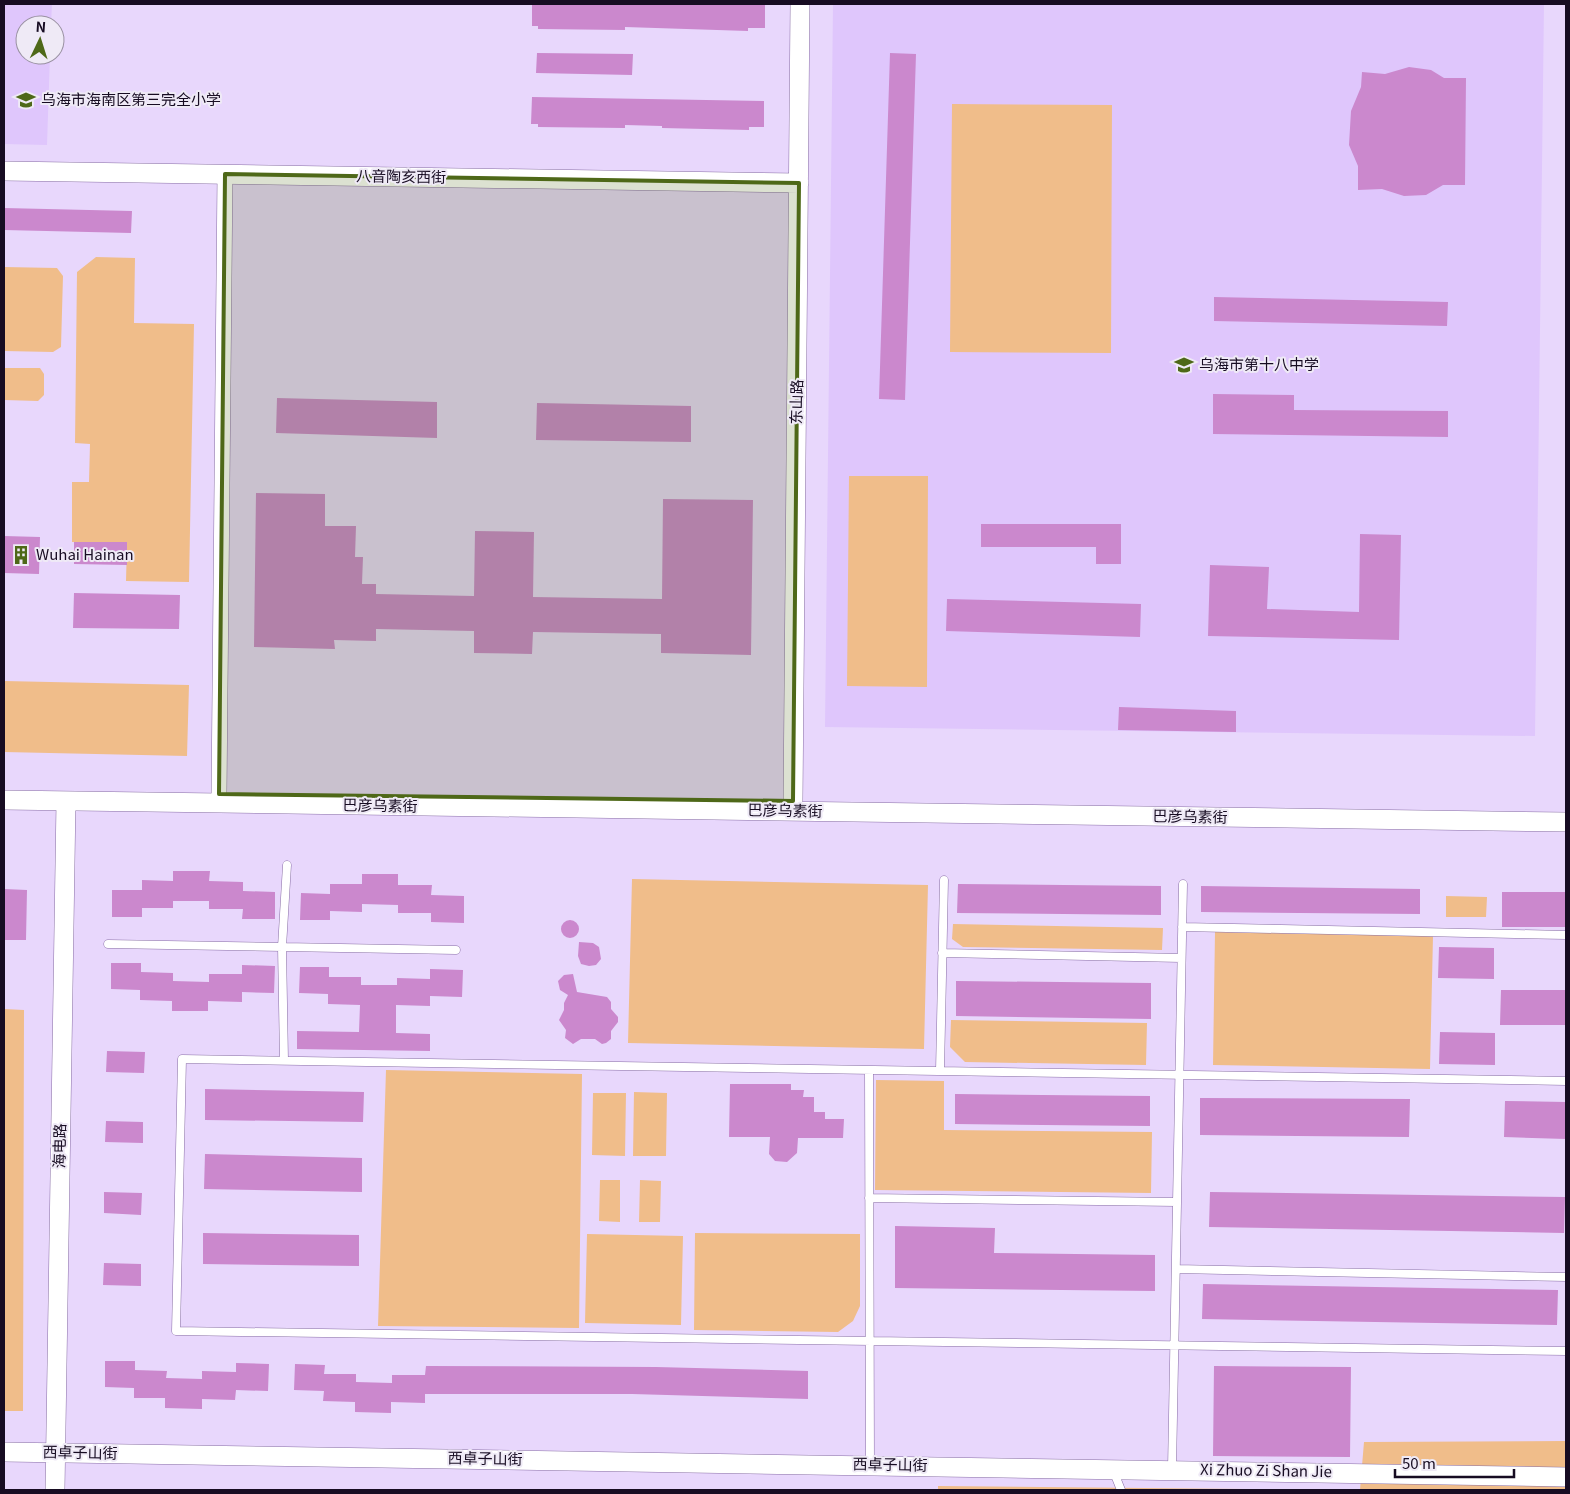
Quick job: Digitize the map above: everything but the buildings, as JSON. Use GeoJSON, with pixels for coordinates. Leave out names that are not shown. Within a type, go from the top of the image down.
{"type":"FeatureCollection","features":[{"type":"Feature","properties":{"kind":"street","name":"东山路"},"geometry":{"type":"LineString","coordinates":[[793,801],[800,4]]}},
{"type":"Feature","properties":{"kind":"street","name":"八音陶亥西街"},"geometry":{"type":"LineString","coordinates":[[4,171],[799,183]]}},
{"type":"Feature","properties":{"kind":"street"},"geometry":{"type":"LineString","coordinates":[[219,794],[225,174]]}},
{"type":"Feature","properties":{"kind":"street","name":"巴彦乌素街"},"geometry":{"type":"LineString","coordinates":[[4,791],[1566,811]]}},
{"type":"Feature","properties":{"kind":"street","name":"巴彦乌素街"},"geometry":{"type":"LineString","coordinates":[[4,800],[1566,822]]}},
{"type":"Feature","properties":{"kind":"street","name":"海电路"},"geometry":{"type":"LineString","coordinates":[[55,1490],[66,801]]}},
{"type":"Feature","properties":{"kind":"street","name":"西卓子山街"},"geometry":{"type":"LineString","coordinates":[[4,1452],[966,1467]]}},
{"type":"Feature","properties":{"kind":"street","name":"Xi Zhuo Zi Shan Jie"},"geometry":{"type":"LineString","coordinates":[[966,1467],[1566,1477]]}},
{"type":"Feature","properties":{"kind":"lane"},"geometry":{"type":"LineString","coordinates":[[284,1060],[282,947],[287,865]]}},
{"type":"Feature","properties":{"kind":"lane"},"geometry":{"type":"LineString","coordinates":[[940,1071],[944,880]]}},
{"type":"Feature","properties":{"kind":"lane"},"geometry":{"type":"LineString","coordinates":[[1172,1469],[1183,884]]}},
{"type":"Feature","properties":{"kind":"lane"},"geometry":{"type":"LineString","coordinates":[[1182,927],[1566,935]]}},
{"type":"Feature","properties":{"kind":"lane"},"geometry":{"type":"LineString","coordinates":[[108,944],[456,950]]}},
{"type":"Feature","properties":{"kind":"lane"},"geometry":{"type":"LineString","coordinates":[[942,953],[1181,958]]}},
{"type":"Feature","properties":{"kind":"lane"},"geometry":{"type":"LineString","coordinates":[[1566,1081],[182,1059],[176,1331],[1566,1350]]}},
{"type":"Feature","properties":{"kind":"lane"},"geometry":{"type":"LineString","coordinates":[[869,1070],[870,1465]]}},
{"type":"Feature","properties":{"kind":"lane"},"geometry":{"type":"LineString","coordinates":[[869,1198],[1177,1202]]}},
{"type":"Feature","properties":{"kind":"lane"},"geometry":{"type":"LineString","coordinates":[[1176,1269],[1566,1277]]}},
{"type":"Feature","properties":{"kind":"lane"},"geometry":{"type":"LineString","coordinates":[[1112,1468],[1121,1490]]}},
{"type":"Feature","properties":{"kind":"highlighted area"},"geometry":{"type":"Polygon","coordinates":[[[225,174],[799,183],[793,801],[219,794],[225,174]]]}},
{"type":"Feature","properties":{"kind":"shaded area","name":"乌海市海南区第三完全小学"},"geometry":{"type":"Polygon","coordinates":[[[4,4],[52,4],[51,15],[15,15],[15,65],[50,65],[47,145],[4,144],[4,4]]]}},
{"type":"Feature","properties":{"kind":"shaded area","name":"乌海市第十八中学"},"geometry":{"type":"Polygon","coordinates":[[[833,4],[1544,4],[1535,736],[825,727],[833,4]]]}},
{"type":"Feature","properties":{"kind":"shaded area"},"geometry":{"type":"Polygon","coordinates":[[[952,104],[1112,105],[1111,353],[950,352],[952,104]]]}},
{"type":"Feature","properties":{"kind":"shaded area"},"geometry":{"type":"Polygon","coordinates":[[[96,257],[135,258],[134,323],[194,324],[189,582],[126,581],[127,543],[72,542],[72,482],[89,482],[90,444],[75,443],[77,272],[96,257]]]}},
{"type":"Feature","properties":{"kind":"shaded area"},"geometry":{"type":"Polygon","coordinates":[[[4,267],[57,268],[63,276],[61,347],[53,352],[4,351],[4,267]]]}},
{"type":"Feature","properties":{"kind":"shaded area"},"geometry":{"type":"Polygon","coordinates":[[[4,368],[40,368],[44,374],[44,395],[38,401],[4,400],[4,368]]]}},
{"type":"Feature","properties":{"kind":"shaded area"},"geometry":{"type":"Polygon","coordinates":[[[849,476],[928,476],[927,687],[847,686],[849,476]]]}},
{"type":"Feature","properties":{"kind":"shaded area"},"geometry":{"type":"Polygon","coordinates":[[[4,681],[189,685],[187,756],[4,752],[4,681]]]}},
{"type":"Feature","properties":{"kind":"shaded area"},"geometry":{"type":"Polygon","coordinates":[[[632,879],[928,885],[924,1049],[628,1043],[632,879]]]}},
{"type":"Feature","properties":{"kind":"shaded area"},"geometry":{"type":"Polygon","coordinates":[[[1446,896],[1487,897],[1486,917],[1446,917],[1446,896]]]}},
{"type":"Feature","properties":{"kind":"shaded area"},"geometry":{"type":"Polygon","coordinates":[[[953,924],[1163,928],[1162,950],[963,947],[952,939],[953,924]]]}},
{"type":"Feature","properties":{"kind":"shaded area"},"geometry":{"type":"Polygon","coordinates":[[[1215,932],[1433,936],[1430,1069],[1213,1065],[1215,932]]]}},
{"type":"Feature","properties":{"kind":"shaded area"},"geometry":{"type":"Polygon","coordinates":[[[4,1009],[24,1010],[23,1411],[4,1411],[4,1009]]]}},
{"type":"Feature","properties":{"kind":"shaded area"},"geometry":{"type":"Polygon","coordinates":[[[951,1020],[1147,1023],[1146,1065],[965,1062],[950,1047],[951,1020]]]}},
{"type":"Feature","properties":{"kind":"shaded area"},"geometry":{"type":"Polygon","coordinates":[[[386,1070],[582,1074],[579,1328],[378,1326],[386,1070]]]}},
{"type":"Feature","properties":{"kind":"shaded area"},"geometry":{"type":"Polygon","coordinates":[[[876,1080],[944,1081],[944,1130],[1152,1132],[1151,1193],[875,1190],[876,1080]]]}},
{"type":"Feature","properties":{"kind":"shaded area"},"geometry":{"type":"Polygon","coordinates":[[[634,1092],[667,1093],[666,1156],[633,1156],[634,1092]]]}},
{"type":"Feature","properties":{"kind":"shaded area"},"geometry":{"type":"Polygon","coordinates":[[[593,1093],[626,1093],[625,1156],[592,1155],[593,1093]]]}},
{"type":"Feature","properties":{"kind":"shaded area"},"geometry":{"type":"Polygon","coordinates":[[[600,1180],[620,1180],[620,1222],[599,1221],[600,1180]]]}},
{"type":"Feature","properties":{"kind":"shaded area"},"geometry":{"type":"Polygon","coordinates":[[[640,1180],[661,1181],[660,1222],[639,1222],[640,1180]]]}},
{"type":"Feature","properties":{"kind":"shaded area"},"geometry":{"type":"Polygon","coordinates":[[[695,1233],[860,1234],[860,1306],[853,1321],[838,1332],[694,1330],[695,1233]]]}},
{"type":"Feature","properties":{"kind":"shaded area"},"geometry":{"type":"Polygon","coordinates":[[[587,1234],[683,1236],[681,1325],[585,1323],[587,1234]]]}},
{"type":"Feature","properties":{"kind":"shaded area"},"geometry":{"type":"Polygon","coordinates":[[[1566,1441],[1566,1490],[1360,1490],[1364,1442],[1566,1441]]]}},
{"type":"Feature","properties":{"kind":"shaded area"},"geometry":{"type":"Polygon","coordinates":[[[938,1486],[1360,1490],[938,1490],[938,1486]]]}},
{"type":"Feature","properties":{"kind":"place","name":"乌海市海南区第三完全小学"},"geometry":{"type":"Point","coordinates":[26,100]}},
{"type":"Feature","properties":{"kind":"place","name":"乌海市第十八中学"},"geometry":{"type":"Point","coordinates":[1184,365]}},
{"type":"Feature","properties":{"kind":"place","name":"Wuhai Hainan"},"geometry":{"type":"Point","coordinates":[21,555]}}]}
